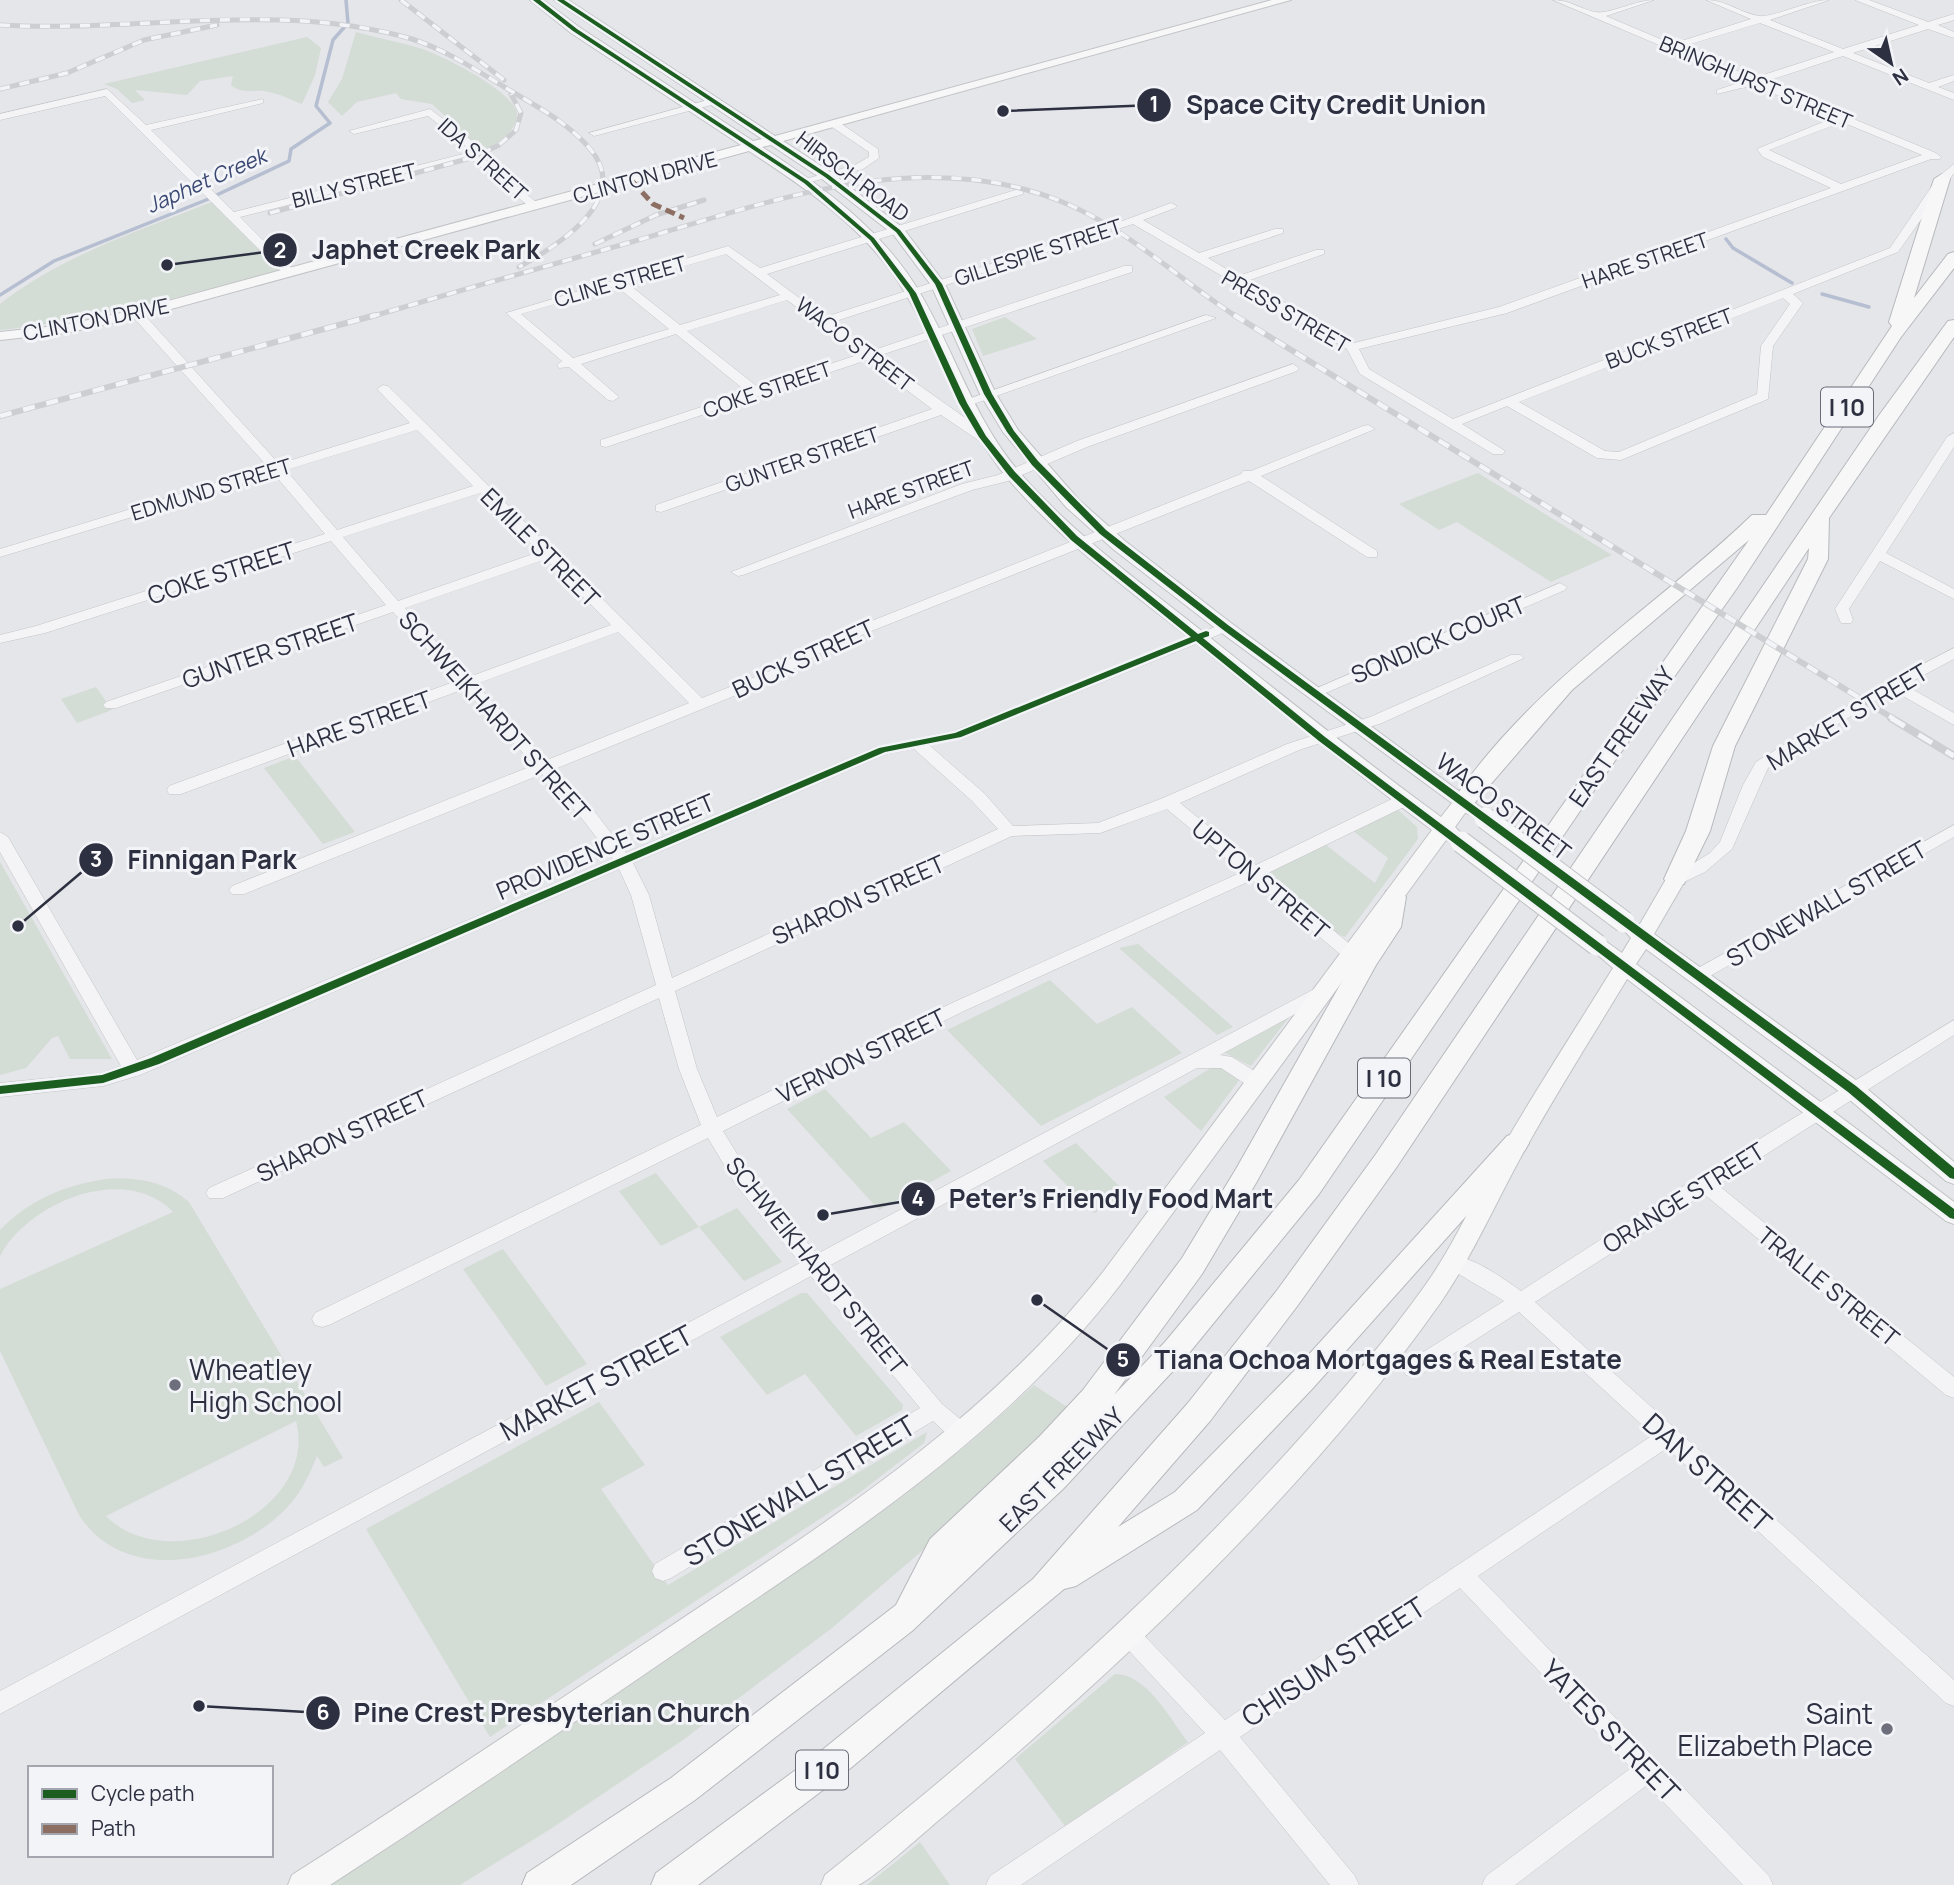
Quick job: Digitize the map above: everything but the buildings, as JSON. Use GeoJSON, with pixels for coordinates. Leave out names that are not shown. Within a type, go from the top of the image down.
{"type":"FeatureCollection","features":[{"type":"Feature","properties":{"kind":"highway"},"geometry":{"type":"LineString","coordinates":[[1894,335],[1950,170]]}},
{"type":"Feature","properties":{"kind":"highway","name":"EAST FREEWAY"},"geometry":{"type":"LineString","coordinates":[[540,1885],[683,1789],[901,1621],[998,1531],[1117,1414],[1175,1350],[1309,1187],[1587,784],[1727,588],[1894,335],[1954,257]]}},
{"type":"Feature","properties":{"kind":"highway","name":"EAST FREEWAY"},"geometry":{"type":"LineString","coordinates":[[669,1885],[828,1766],[1044,1589],[1199,1412],[1288,1297],[1386,1161],[1886,418],[1954,325]]}},
{"type":"Feature","properties":{"kind":"highway"},"geometry":{"type":"LineString","coordinates":[[1886,418],[1954,352]]}},
{"type":"Feature","properties":{"kind":"highway"},"geometry":{"type":"LineString","coordinates":[[1463,802],[1506,747],[1557,693],[1618,638],[1720,558],[1798,478]]}},
{"type":"Feature","properties":{"kind":"highway"},"geometry":{"type":"LineString","coordinates":[[1676,879],[1698,831],[1724,746],[1818,559],[1820,517]]}},
{"type":"Feature","properties":{"kind":"highway"},"geometry":{"type":"LineString","coordinates":[[901,1621],[941,1549],[1050,1446],[1094,1399],[1192,1266],[1247,1176],[1388,927],[1394,897]]}},
{"type":"Feature","properties":{"kind":"highway"},"geometry":{"type":"LineString","coordinates":[[1044,1589],[1186,1501],[1303,1380],[1516,1143]]}},
{"type":"Feature","properties":{"kind":"main road","name":"HIRSCH ROAD"},"geometry":{"type":"LineString","coordinates":[[536,0],[575,30],[696,106],[753,148],[806,182],[872,239],[912,293],[963,402],[984,437],[1012,474]]}},
{"type":"Feature","properties":{"kind":"main road","name":"HIRSCH ROAD"},"geometry":{"type":"LineString","coordinates":[[559,0],[827,176],[898,231],[938,284],[988,394],[1035,463]]}},
{"type":"Feature","properties":{"kind":"main road","name":"CLINTON DRIVE"},"geometry":{"type":"LineString","coordinates":[[0,336],[65,329],[137,314],[775,142],[1285,0]]}},
{"type":"Feature","properties":{"kind":"main road","name":"WACO STREET"},"geometry":{"type":"LineString","coordinates":[[1035,463],[1103,532],[1225,626],[1852,1089],[1954,1175]]}},
{"type":"Feature","properties":{"kind":"main road"},"geometry":{"type":"LineString","coordinates":[[1012,474],[1082,544],[1322,739],[1954,1215]]}},
{"type":"Feature","properties":{"kind":"main road"},"geometry":{"type":"LineString","coordinates":[[303,1885],[391,1830],[860,1514],[962,1433],[1047,1356],[1093,1304],[1463,802]]}},
{"type":"Feature","properties":{"kind":"main road"},"geometry":{"type":"LineString","coordinates":[[836,1885],[1000,1751],[1128,1634],[1240,1520],[1327,1424],[1398,1339],[1454,1263],[1516,1143],[1644,937],[1676,879]]}},
{"type":"Feature","properties":{"kind":"street","name":"BRINGHURST STREET"},"geometry":{"type":"LineString","coordinates":[[1558,0],[1932,155],[1950,170]]}},
{"type":"Feature","properties":{"kind":"street"},"geometry":{"type":"LineString","coordinates":[[1597,16],[1649,0]]}},
{"type":"Feature","properties":{"kind":"street"},"geometry":{"type":"LineString","coordinates":[[1711,0],[1954,97]]}},
{"type":"Feature","properties":{"kind":"street"},"geometry":{"type":"LineString","coordinates":[[1672,47],[1824,0]]}},
{"type":"Feature","properties":{"kind":"street"},"geometry":{"type":"LineString","coordinates":[[1860,0],[1954,29]]}},
{"type":"Feature","properties":{"kind":"street"},"geometry":{"type":"LineString","coordinates":[[1878,0],[1954,35]]}},
{"type":"Feature","properties":{"kind":"street"},"geometry":{"type":"LineString","coordinates":[[1721,92],[1954,17]]}},
{"type":"Feature","properties":{"kind":"street"},"geometry":{"type":"LineString","coordinates":[[1928,87],[1954,78]]}},
{"type":"Feature","properties":{"kind":"street"},"geometry":{"type":"LineString","coordinates":[[0,117],[107,92],[290,273]]}},
{"type":"Feature","properties":{"kind":"street"},"geometry":{"type":"LineString","coordinates":[[146,128],[259,101]]}},
{"type":"Feature","properties":{"kind":"street"},"geometry":{"type":"LineString","coordinates":[[594,133],[715,101]]}},
{"type":"Feature","properties":{"kind":"street","name":"IDA STREET"},"geometry":{"type":"LineString","coordinates":[[354,131],[430,112],[472,146],[473,155],[535,206]]}},
{"type":"Feature","properties":{"kind":"street"},"geometry":{"type":"LineString","coordinates":[[1842,118],[1762,148],[1765,153],[1843,189]]}},
{"type":"Feature","properties":{"kind":"street"},"geometry":{"type":"LineString","coordinates":[[806,182],[859,167],[875,155],[874,151],[836,125]]}},
{"type":"Feature","properties":{"kind":"street","name":"BILLY STREET"},"geometry":{"type":"LineString","coordinates":[[233,214],[473,155]]}},
{"type":"Feature","properties":{"kind":"street","name":"HARE STREET"},"geometry":{"type":"LineString","coordinates":[[1352,347],[1503,310],[1932,155]]}},
{"type":"Feature","properties":{"kind":"street","name":"BUCK STREET"},"geometry":{"type":"LineString","coordinates":[[1451,424],[1887,253],[1899,245],[1950,170]]}},
{"type":"Feature","properties":{"kind":"street"},"geometry":{"type":"LineString","coordinates":[[760,272],[1019,192]]}},
{"type":"Feature","properties":{"kind":"street","name":"GILLESPIE STREET"},"geometry":{"type":"LineString","coordinates":[[824,321],[1136,220],[1171,206]]}},
{"type":"Feature","properties":{"kind":"street","name":"PRESS STREET"},"geometry":{"type":"LineString","coordinates":[[1136,220],[1234,281],[1352,347],[1361,366],[1370,375],[1498,452]]}},
{"type":"Feature","properties":{"kind":"street"},"geometry":{"type":"LineString","coordinates":[[1196,258],[1279,231]]}},
{"type":"Feature","properties":{"kind":"street","name":"WACO STREET"},"geometry":{"type":"LineString","coordinates":[[728,250],[942,410],[984,437]]}},
{"type":"Feature","properties":{"kind":"street","name":"CLINE STREET"},"geometry":{"type":"LineString","coordinates":[[567,364],[512,313],[728,250]]}},
{"type":"Feature","properties":{"kind":"street"},"geometry":{"type":"LineString","coordinates":[[1234,281],[1320,252]]}},
{"type":"Feature","properties":{"kind":"street","name":"COKE STREET"},"geometry":{"type":"LineString","coordinates":[[606,443],[1128,269]]}},
{"type":"Feature","properties":{"kind":"street"},"geometry":{"type":"LineString","coordinates":[[618,282],[757,393]]}},
{"type":"Feature","properties":{"kind":"street"},"geometry":{"type":"LineString","coordinates":[[1509,402],[1609,457],[1621,456],[1753,401],[1765,392],[1767,346],[1797,303],[1785,293]]}},
{"type":"Feature","properties":{"kind":"street"},"geometry":{"type":"LineString","coordinates":[[567,364],[791,295]]}},
{"type":"Feature","properties":{"kind":"street","name":"SCHWEIKHARDT STREET"},"geometry":{"type":"LineString","coordinates":[[137,314],[277,469],[396,607],[469,682],[586,812],[623,860],[648,920],[663,988],[688,1069],[712,1129],[743,1180],[934,1410],[962,1433]]}},
{"type":"Feature","properties":{"kind":"street"},"geometry":{"type":"LineString","coordinates":[[963,402],[1210,318]]}},
{"type":"Feature","properties":{"kind":"street"},"geometry":{"type":"LineString","coordinates":[[567,364],[612,397]]}},
{"type":"Feature","properties":{"kind":"street","name":"HARE STREET"},"geometry":{"type":"LineString","coordinates":[[738,572],[967,487],[1012,474],[1035,463],[1293,368]]}},
{"type":"Feature","properties":{"kind":"street","name":"EMILE STREET"},"geometry":{"type":"LineString","coordinates":[[383,389],[699,704]]}},
{"type":"Feature","properties":{"kind":"street","name":"GUNTER STREET"},"geometry":{"type":"LineString","coordinates":[[661,508],[942,410]]}},
{"type":"Feature","properties":{"kind":"street","name":"EDMUND STREET"},"geometry":{"type":"LineString","coordinates":[[3,553],[419,425]]}},
{"type":"Feature","properties":{"kind":"street","name":"BUCK STREET"},"geometry":{"type":"LineString","coordinates":[[238,890],[773,675],[811,652],[859,631],[1082,544],[1103,532],[1248,474],[1368,429]]}},
{"type":"Feature","properties":{"kind":"street"},"geometry":{"type":"LineString","coordinates":[[1846,620],[1842,609],[1954,437]]}},
{"type":"Feature","properties":{"kind":"street"},"geometry":{"type":"LineString","coordinates":[[1248,474],[1372,554]]}},
{"type":"Feature","properties":{"kind":"street","name":"COKE STREET"},"geometry":{"type":"LineString","coordinates":[[0,639],[40,630],[482,488]]}},
{"type":"Feature","properties":{"kind":"street","name":"GUNTER STREET"},"geometry":{"type":"LineString","coordinates":[[111,705],[548,554]]}},
{"type":"Feature","properties":{"kind":"street"},"geometry":{"type":"LineString","coordinates":[[1877,554],[1954,595]]}},
{"type":"Feature","properties":{"kind":"street","name":"SONDICK COURT"},"geometry":{"type":"LineString","coordinates":[[1316,692],[1560,587]]}},
{"type":"Feature","properties":{"kind":"street","name":"HARE STREET"},"geometry":{"type":"LineString","coordinates":[[175,790],[621,626]]}},
{"type":"Feature","properties":{"kind":"street","name":"PROVIDENCE STREET"},"geometry":{"type":"LineString","coordinates":[[0,1090],[103,1079],[133,1070],[882,750],[958,735],[1225,626]]}},
{"type":"Feature","properties":{"kind":"street","name":"MARKET STREET"},"geometry":{"type":"LineString","coordinates":[[1676,879],[1713,861],[1734,836],[1751,782],[1762,765],[1782,749],[1954,653]]}},
{"type":"Feature","properties":{"kind":"street","name":"SHARON STREET"},"geometry":{"type":"LineString","coordinates":[[216,1193],[1009,831],[1100,828],[1170,802],[1293,747],[1359,725],[1516,658]]}},
{"type":"Feature","properties":{"kind":"street"},"geometry":{"type":"LineString","coordinates":[[1895,685],[1954,720]]}},
{"type":"Feature","properties":{"kind":"street"},"geometry":{"type":"LineString","coordinates":[[918,744],[978,797],[1009,831]]}},
{"type":"Feature","properties":{"kind":"street","name":"VERNON STREET"},"geometry":{"type":"LineString","coordinates":[[322,1319],[958,1007],[1254,873],[1404,800]]}},
{"type":"Feature","properties":{"kind":"street","name":"UPTON STREET"},"geometry":{"type":"LineString","coordinates":[[1170,802],[1352,955]]}},
{"type":"Feature","properties":{"kind":"street","name":"STONEWALL STREET"},"geometry":{"type":"LineString","coordinates":[[1697,976],[1954,830]]}},
{"type":"Feature","properties":{"kind":"street"},"geometry":{"type":"LineString","coordinates":[[0,837],[133,1070]]}},
{"type":"Feature","properties":{"kind":"street","name":"MARKET STREET"},"geometry":{"type":"LineString","coordinates":[[0,1703],[1324,991]]}},
{"type":"Feature","properties":{"kind":"street","name":"ORANGE STREET"},"geometry":{"type":"LineString","coordinates":[[1413,1369],[1703,1183],[1954,1027]]}},
{"type":"Feature","properties":{"kind":"street"},"geometry":{"type":"LineString","coordinates":[[1193,1062],[1225,1062],[1257,1082]]}},
{"type":"Feature","properties":{"kind":"street","name":"TRALLE STREET"},"geometry":{"type":"LineString","coordinates":[[1703,1183],[1954,1389]]}},
{"type":"Feature","properties":{"kind":"street","name":"DAN STREET"},"geometry":{"type":"LineString","coordinates":[[1454,1263],[1485,1276],[1520,1300],[1954,1695]]}},
{"type":"Feature","properties":{"kind":"street","name":"STONEWALL STREET"},"geometry":{"type":"LineString","coordinates":[[663,1571],[934,1410]]}},
{"type":"Feature","properties":{"kind":"street","name":"CHISUM STREET"},"geometry":{"type":"LineString","coordinates":[[999,1885],[1668,1436]]}},
{"type":"Feature","properties":{"kind":"street","name":"YATES STREET"},"geometry":{"type":"LineString","coordinates":[[1463,1576],[1760,1885]]}},
{"type":"Feature","properties":{"kind":"street"},"geometry":{"type":"LineString","coordinates":[[1128,1634],[1222,1734],[1346,1885]]}},
{"type":"Feature","properties":{"kind":"street"},"geometry":{"type":"LineString","coordinates":[[1495,1885],[1649,1769]]}},
{"type":"Feature","properties":{"kind":"shaded area"},"geometry":{"type":"Polygon","coordinates":[[[356,32],[411,46],[460,66],[506,97],[515,108],[515,123],[504,138],[484,152],[432,104],[401,99],[396,93],[357,102],[342,116],[328,102],[342,79],[356,32]]]}},
{"type":"Feature","properties":{"kind":"shaded area"},"geometry":{"type":"Polygon","coordinates":[[[307,37],[321,48],[315,75],[302,104],[273,93],[236,88],[231,85],[233,76],[200,81],[187,95],[135,90],[145,100],[132,103],[117,89],[104,84],[307,37]]]}},
{"type":"Feature","properties":{"kind":"shaded area"},"geometry":{"type":"Polygon","coordinates":[[[212,202],[281,270],[106,313],[0,330],[0,304],[49,271],[129,234],[212,202]]]}},
{"type":"Feature","properties":{"kind":"shaded area"},"geometry":{"type":"Polygon","coordinates":[[[1005,317],[1037,339],[983,356],[972,329],[1005,317]]]}},
{"type":"Feature","properties":{"kind":"shaded area"},"geometry":{"type":"Polygon","coordinates":[[[1478,473],[1612,555],[1551,582],[1457,522],[1439,530],[1399,504],[1478,473]]]}},
{"type":"Feature","properties":{"kind":"shaded area"},"geometry":{"type":"Polygon","coordinates":[[[96,687],[112,710],[77,723],[61,699],[96,687]]]}},
{"type":"Feature","properties":{"kind":"shaded area"},"geometry":{"type":"Polygon","coordinates":[[[295,756],[355,832],[323,844],[264,768],[295,756]]]}},
{"type":"Feature","properties":{"kind":"shaded area"},"geometry":{"type":"Polygon","coordinates":[[[1398,810],[1417,827],[1418,839],[1345,937],[1333,932],[1266,874],[1326,845],[1375,883],[1388,858],[1353,831],[1398,810]]]}},
{"type":"Feature","properties":{"kind":"shaded area"},"geometry":{"type":"Polygon","coordinates":[[[0,862],[112,1059],[70,1059],[58,1036],[52,1038],[26,1068],[0,1075],[0,862]]]}},
{"type":"Feature","properties":{"kind":"shaded area"},"geometry":{"type":"Polygon","coordinates":[[[1138,944],[1233,1027],[1217,1035],[1119,948],[1138,944]]]}},
{"type":"Feature","properties":{"kind":"shaded area"},"geometry":{"type":"Polygon","coordinates":[[[1050,980],[1097,1024],[1132,1007],[1182,1053],[1041,1126],[947,1030],[1050,980]]]}},
{"type":"Feature","properties":{"kind":"shaded area"},"geometry":{"type":"Polygon","coordinates":[[[1290,1016],[1251,1066],[1221,1051],[1290,1016]]]}},
{"type":"Feature","properties":{"kind":"shaded area"},"geometry":{"type":"Polygon","coordinates":[[[1220,1067],[1240,1079],[1201,1131],[1164,1097],[1211,1068],[1220,1067]]]}},
{"type":"Feature","properties":{"kind":"shaded area"},"geometry":{"type":"Polygon","coordinates":[[[825,1089],[871,1138],[904,1122],[951,1171],[879,1210],[787,1109],[825,1089]]]}},
{"type":"Feature","properties":{"kind":"shaded area"},"geometry":{"type":"Polygon","coordinates":[[[1076,1143],[1128,1195],[1094,1213],[1043,1161],[1076,1143]]]}},
{"type":"Feature","properties":{"kind":"shaded area"},"geometry":{"type":"Polygon","coordinates":[[[656,1173],[699,1227],[661,1246],[619,1191],[656,1173]]]}},
{"type":"Feature","properties":{"kind":"shaded area"},"geometry":{"type":"Polygon","coordinates":[[[106,1179],[150,1182],[170,1189],[189,1202],[343,1458],[324,1467],[317,1456],[295,1498],[270,1523],[244,1540],[215,1552],[184,1559],[154,1559],[125,1553],[100,1538],[79,1515],[0,1351],[0,1289],[173,1212],[153,1197],[129,1190],[104,1190],[79,1195],[32,1220],[13,1237],[0,1256],[0,1230],[23,1210],[62,1190],[106,1179]],[[296,1421],[106,1516],[133,1534],[166,1541],[200,1538],[234,1527],[263,1508],[285,1484],[297,1454],[296,1421]]]}},
{"type":"Feature","properties":{"kind":"shaded area"},"geometry":{"type":"Polygon","coordinates":[[[737,1208],[782,1262],[744,1281],[699,1227],[737,1208]]]}},
{"type":"Feature","properties":{"kind":"shaded area"},"geometry":{"type":"Polygon","coordinates":[[[503,1249],[587,1364],[546,1386],[463,1269],[503,1249]]]}},
{"type":"Feature","properties":{"kind":"shaded area"},"geometry":{"type":"Polygon","coordinates":[[[801,1293],[807,1293],[903,1405],[902,1410],[856,1436],[805,1374],[767,1395],[720,1337],[801,1293]]]}},
{"type":"Feature","properties":{"kind":"shaded area"},"geometry":{"type":"Polygon","coordinates":[[[1034,1385],[1067,1407],[1013,1467],[964,1515],[832,1628],[683,1740],[549,1830],[460,1885],[325,1885],[901,1498],[972,1441],[1034,1385]]]}},
{"type":"Feature","properties":{"kind":"shaded area"},"geometry":{"type":"Polygon","coordinates":[[[599,1402],[645,1465],[601,1489],[668,1585],[927,1432],[924,1443],[859,1493],[490,1737],[366,1529],[599,1402]]]}},
{"type":"Feature","properties":{"kind":"shaded area"},"geometry":{"type":"Polygon","coordinates":[[[1115,1674],[1127,1676],[1147,1689],[1188,1742],[1067,1829],[1015,1759],[1115,1674]]]}},
{"type":"Feature","properties":{"kind":"shaded area"},"geometry":{"type":"Polygon","coordinates":[[[920,1842],[950,1885],[867,1885],[920,1842]]]}},
{"type":"Feature","properties":{"kind":"waterway","name":"Japhet Creek"},"geometry":{"type":"LineString","coordinates":[[0,295],[54,261],[206,200],[289,161],[291,149],[330,123],[316,106],[333,40],[348,23],[346,0]]}},
{"type":"Feature","properties":{"kind":"waterway"},"geometry":{"type":"LineString","coordinates":[[1726,239],[1733,248],[1792,283]]}},
{"type":"Feature","properties":{"kind":"waterway"},"geometry":{"type":"LineString","coordinates":[[1822,294],[1869,307]]}},
{"type":"Feature","properties":{"kind":"railway"},"geometry":{"type":"LineString","coordinates":[[401,0],[504,80]]}},
{"type":"Feature","properties":{"kind":"railway"},"geometry":{"type":"LineString","coordinates":[[0,25],[103,25],[207,20],[310,21],[412,39],[437,49],[472,67],[562,123],[591,150],[601,169],[602,186],[596,203],[585,219],[552,247],[519,267]]}},
{"type":"Feature","properties":{"kind":"railway"},"geometry":{"type":"LineString","coordinates":[[0,89],[67,73],[144,40],[217,25]]}},
{"type":"Feature","properties":{"kind":"railway"},"geometry":{"type":"LineString","coordinates":[[270,213],[474,157],[499,145],[516,130],[521,113],[511,94]]}},
{"type":"Feature","properties":{"kind":"railway"},"geometry":{"type":"LineString","coordinates":[[370,317],[792,196],[900,178],[953,178],[1007,185],[1060,201],[1129,239],[1235,315]]}},
{"type":"Feature","properties":{"kind":"railway"},"geometry":{"type":"LineString","coordinates":[[595,244],[656,215],[704,200]]}},
{"type":"Feature","properties":{"kind":"railway"},"geometry":{"type":"LineString","coordinates":[[0,416],[376,315]]}},
{"type":"Feature","properties":{"kind":"railway"},"geometry":{"type":"LineString","coordinates":[[1235,315],[1894,719]]}},
{"type":"Feature","properties":{"kind":"railway"},"geometry":{"type":"LineString","coordinates":[[1891,718],[1954,756]]}},
{"type":"Feature","properties":{"kind":"marked path"},"geometry":{"type":"LineString","coordinates":[[632,181],[653,204],[684,218]]}},
{"type":"Feature","properties":{"kind":"cycle path"},"geometry":{"type":"LineString","coordinates":[[536,0],[575,30],[806,182],[872,239],[912,293],[963,403],[983,437],[1012,474],[1074,538],[1322,739],[1954,1215]]}},
{"type":"Feature","properties":{"kind":"cycle path"},"geometry":{"type":"LineString","coordinates":[[560,0],[827,176],[898,231],[938,284],[988,394],[1011,432],[1035,463],[1103,532],[1225,627],[1852,1089],[1954,1175]]}},
{"type":"Feature","properties":{"kind":"cycle path"},"geometry":{"type":"LineString","coordinates":[[0,1090],[103,1079],[155,1061],[882,750],[958,735],[1206,634]]}},
{"type":"Feature","properties":{"kind":"place","name":"Space City Credit Union"},"geometry":{"type":"Point","coordinates":[1003,111]}},
{"type":"Feature","properties":{"kind":"place","name":"Japhet Creek Park"},"geometry":{"type":"Point","coordinates":[167,265]}},
{"type":"Feature","properties":{"kind":"place","name":"Finnigan Park"},"geometry":{"type":"Point","coordinates":[18,926]}},
{"type":"Feature","properties":{"kind":"place","name":"Peter's Friendly Food Mart"},"geometry":{"type":"Point","coordinates":[823,1215]}},
{"type":"Feature","properties":{"kind":"place","name":"Tiana Ochoa Mortgages & Real Estate"},"geometry":{"type":"Point","coordinates":[1037,1300]}},
{"type":"Feature","properties":{"kind":"place","name":"Wheatley High School"},"geometry":{"type":"Point","coordinates":[175,1385]}},
{"type":"Feature","properties":{"kind":"place","name":"Pine Crest Presbyterian Church"},"geometry":{"type":"Point","coordinates":[199,1706]}},
{"type":"Feature","properties":{"kind":"place","name":"Saint Elizabeth Place"},"geometry":{"type":"Point","coordinates":[1887,1729]}}]}
